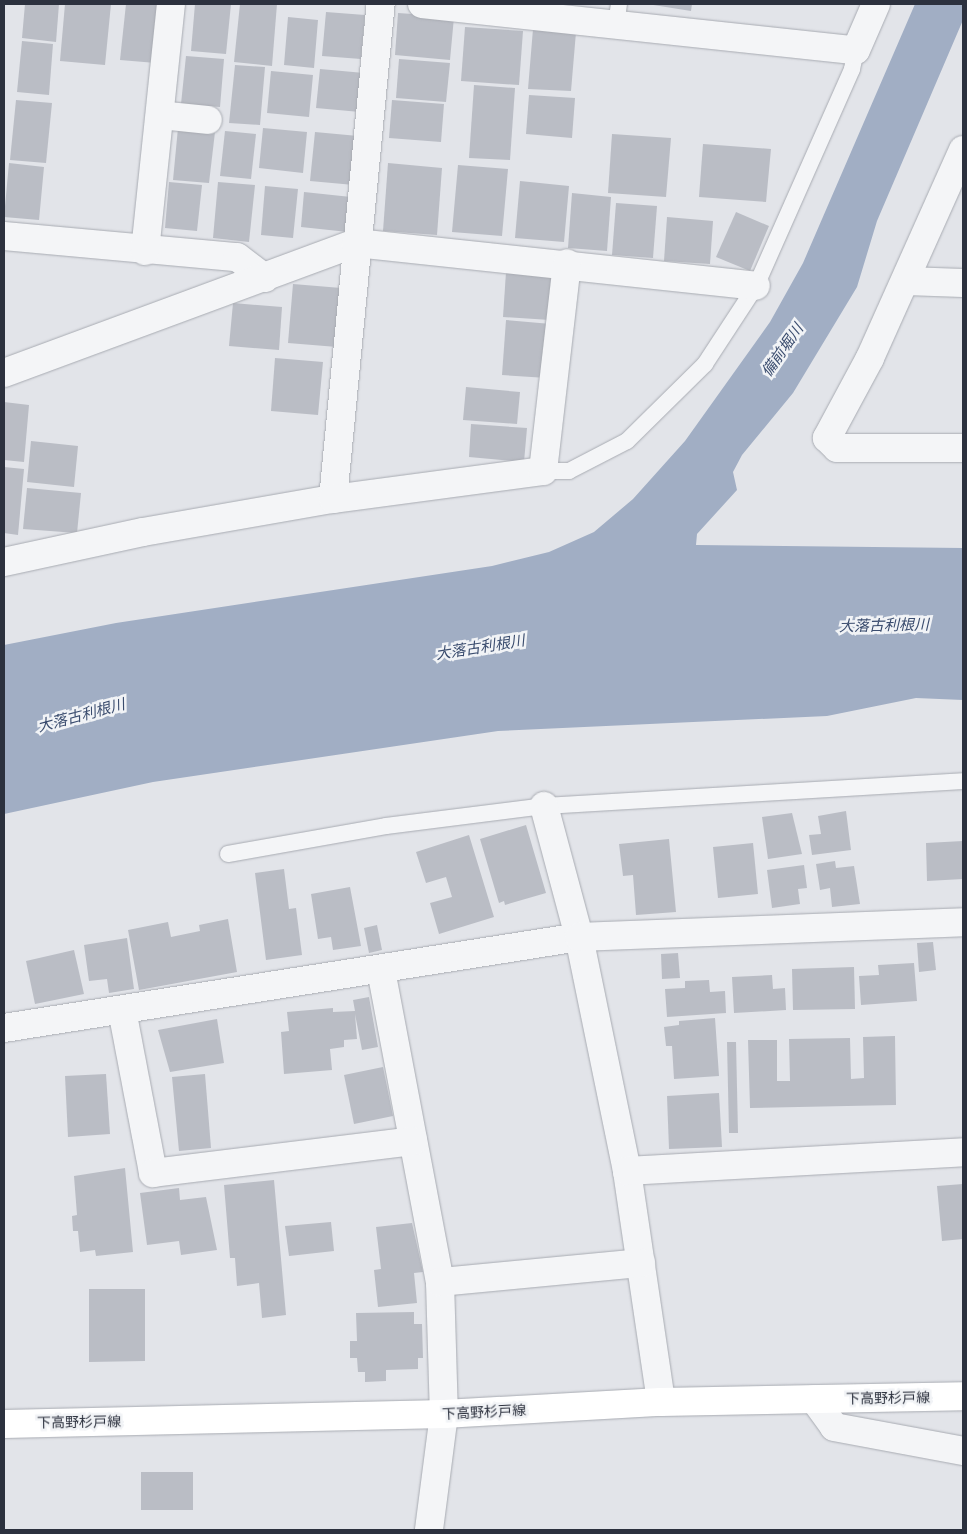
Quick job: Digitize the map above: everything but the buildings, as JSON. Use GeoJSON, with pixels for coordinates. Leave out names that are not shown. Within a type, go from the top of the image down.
{"type":"FeatureCollection","features":[{"type":"Feature","properties":{"kind":"main road","name":"下高野杉戸線"},"geometry":{"type":"LineString","coordinates":[[4,1424],[444,1414],[661,1402],[963,1396]]}},
{"type":"Feature","properties":{"kind":"street"},"geometry":{"type":"LineString","coordinates":[[146,251],[171,4]]}},
{"type":"Feature","properties":{"kind":"street"},"geometry":{"type":"LineString","coordinates":[[333,499],[356,243],[381,4]]}},
{"type":"Feature","properties":{"kind":"street"},"geometry":{"type":"LineString","coordinates":[[422,4],[618,14],[856,50],[876,4]]}},
{"type":"Feature","properties":{"kind":"street"},"geometry":{"type":"LineString","coordinates":[[160,115],[208,120]]}},
{"type":"Feature","properties":{"kind":"street"},"geometry":{"type":"LineString","coordinates":[[963,150],[906,281],[827,438],[836,448],[963,448]]}},
{"type":"Feature","properties":{"kind":"street"},"geometry":{"type":"LineString","coordinates":[[4,236],[146,251],[237,257],[265,278]]}},
{"type":"Feature","properties":{"kind":"street"},"geometry":{"type":"LineString","coordinates":[[4,373],[356,243],[567,263],[756,286]]}},
{"type":"Feature","properties":{"kind":"street"},"geometry":{"type":"LineString","coordinates":[[4,562],[144,532],[333,499],[543,471],[567,263]]}},
{"type":"Feature","properties":{"kind":"street"},"geometry":{"type":"LineString","coordinates":[[906,281],[963,283]]}},
{"type":"Feature","properties":{"kind":"street"},"geometry":{"type":"LineString","coordinates":[[544,806],[578,937],[627,1171],[661,1402]]}},
{"type":"Feature","properties":{"kind":"street"},"geometry":{"type":"LineString","coordinates":[[4,1028],[381,970],[578,937],[963,922]]}},
{"type":"Feature","properties":{"kind":"street"},"geometry":{"type":"LineString","coordinates":[[381,970],[440,1282],[444,1414],[429,1530]]}},
{"type":"Feature","properties":{"kind":"street"},"geometry":{"type":"LineString","coordinates":[[122,1010],[153,1173],[413,1141]]}},
{"type":"Feature","properties":{"kind":"street"},"geometry":{"type":"LineString","coordinates":[[627,1171],[963,1152]]}},
{"type":"Feature","properties":{"kind":"street"},"geometry":{"type":"LineString","coordinates":[[440,1282],[641,1263]]}},
{"type":"Feature","properties":{"kind":"street"},"geometry":{"type":"LineString","coordinates":[[814,1399],[834,1427],[963,1451]]}},
{"type":"Feature","properties":{"kind":"lane"},"geometry":{"type":"LineString","coordinates":[[543,471],[570,471],[627,441],[705,364],[756,286],[852,69],[856,50]]}},
{"type":"Feature","properties":{"kind":"lane"},"geometry":{"type":"LineString","coordinates":[[228,854],[386,826],[544,806],[963,781]]}},
{"type":"Feature","properties":{"kind":"water"},"geometry":{"type":"Polygon","coordinates":[[[915,4],[963,4],[963,20],[877,221],[857,287],[793,393],[742,455],[733,472],[737,490],[697,534],[696,545],[963,548],[963,700],[916,698],[827,716],[498,731],[153,782],[4,814],[4,645],[116,623],[492,566],[549,552],[594,532],[633,499],[685,441],[770,322],[803,263],[915,4]]]}},
{"type":"Feature","properties":{"kind":"water label","name":"備前堀川"},"geometry":{"type":"Point","coordinates":[782,350]}},
{"type":"Feature","properties":{"kind":"water label","name":"大落古利根川"},"geometry":{"type":"Point","coordinates":[884,625]}},
{"type":"Feature","properties":{"kind":"water label","name":"大落古利根川"},"geometry":{"type":"Point","coordinates":[480,647]}},
{"type":"Feature","properties":{"kind":"water label","name":"大落古利根川"},"geometry":{"type":"Point","coordinates":[81,715]}}]}
